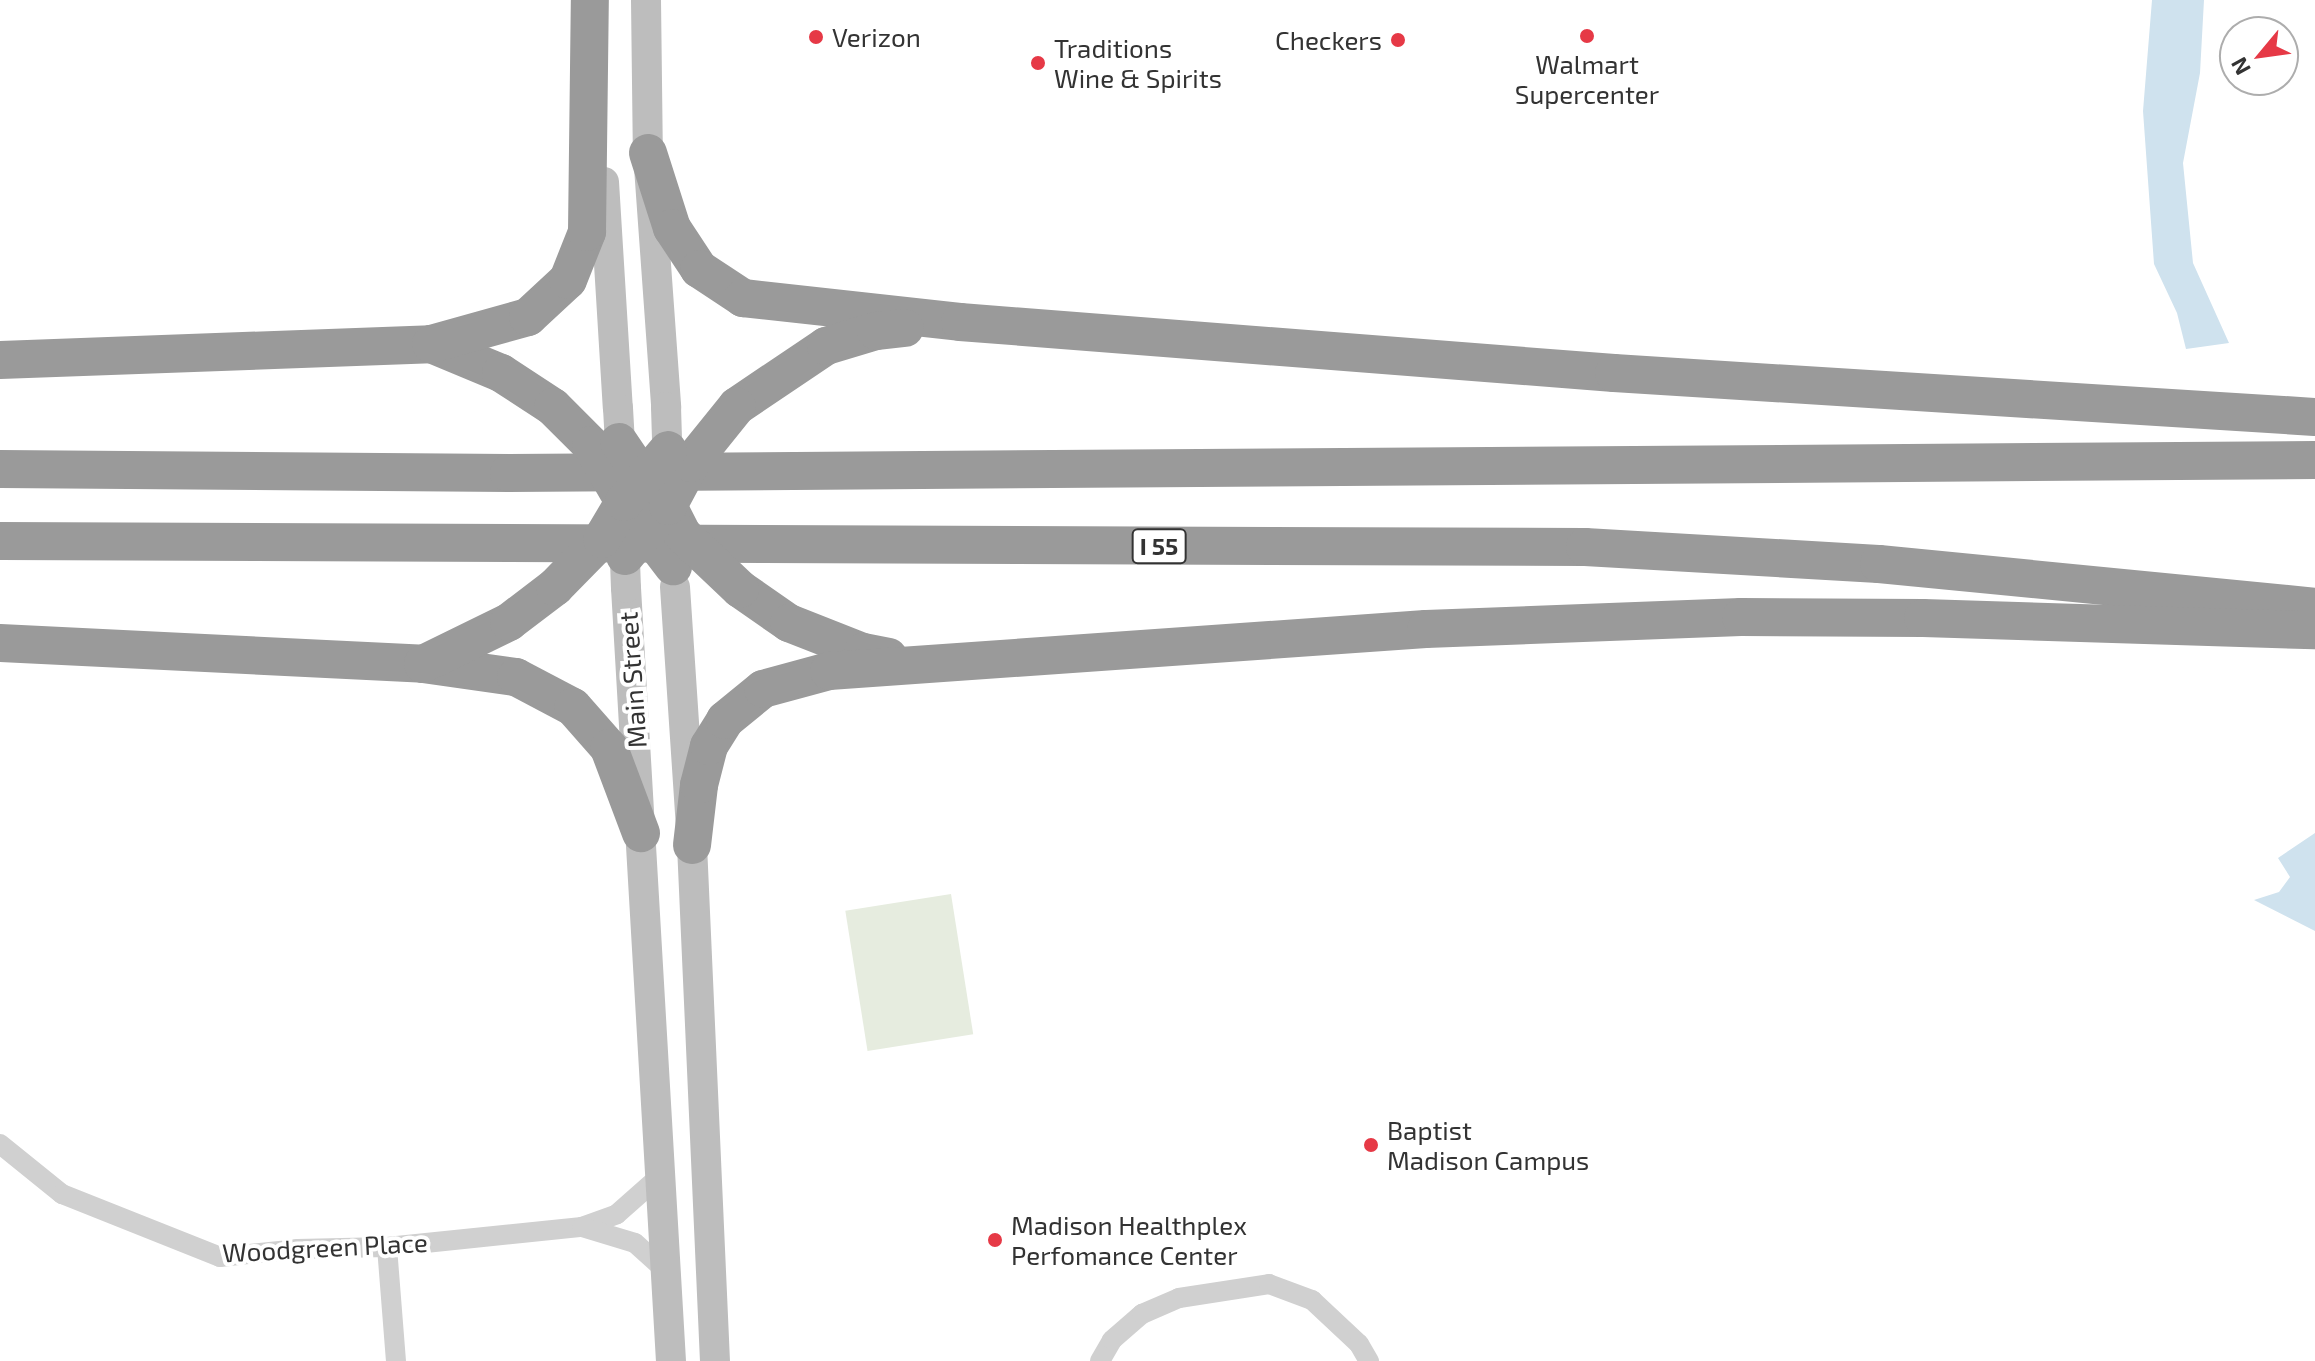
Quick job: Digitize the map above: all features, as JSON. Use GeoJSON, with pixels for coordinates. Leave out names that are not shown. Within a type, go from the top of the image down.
{"type":"FeatureCollection","features":[{"type":"Feature","properties":{"kind":"highway"},"geometry":{"type":"LineString","coordinates":[[0,360],[431,344],[528,317],[568,280],[587,232],[591,0]]}},
{"type":"Feature","properties":{"kind":"highway"},"geometry":{"type":"LineString","coordinates":[[648,153],[679,238],[699,269],[743,298],[960,322],[1614,373],[2315,417]]}},
{"type":"Feature","properties":{"kind":"highway"},"geometry":{"type":"LineString","coordinates":[[639,527],[737,406],[826,346],[876,331],[960,322]]}},
{"type":"Feature","properties":{"kind":"highway"},"geometry":{"type":"LineString","coordinates":[[431,344],[501,373],[553,407],[591,445],[639,527],[674,576]]}},
{"type":"Feature","properties":{"kind":"highway"},"geometry":{"type":"LineString","coordinates":[[619,425],[639,527]]}},
{"type":"Feature","properties":{"kind":"highway"},"geometry":{"type":"LineString","coordinates":[[639,527],[668,450]]}},
{"type":"Feature","properties":{"kind":"highway"},"geometry":{"type":"LineString","coordinates":[[0,469],[509,473],[2315,460]]}},
{"type":"Feature","properties":{"kind":"highway"},"geometry":{"type":"LineString","coordinates":[[423,664],[509,622],[555,587],[602,539],[639,527],[682,534],[740,589],[789,623],[863,652],[926,665]]}},
{"type":"Feature","properties":{"kind":"highway","name":"I 55"},"geometry":{"type":"LineString","coordinates":[[0,541],[1585,547],[1879,564],[2315,607]]}},
{"type":"Feature","properties":{"kind":"highway"},"geometry":{"type":"LineString","coordinates":[[692,845],[699,785],[709,746],[725,720],[763,689],[829,671],[1426,629],[1741,617],[1923,618],[2315,630]]}},
{"type":"Feature","properties":{"kind":"highway"},"geometry":{"type":"LineString","coordinates":[[0,643],[423,664],[516,677],[573,707],[609,748],[641,833]]}},
{"type":"Feature","properties":{"kind":"main road"},"geometry":{"type":"LineString","coordinates":[[591,0],[619,425]]}},
{"type":"Feature","properties":{"kind":"main road"},"geometry":{"type":"LineString","coordinates":[[646,0],[648,153],[668,450]]}},
{"type":"Feature","properties":{"kind":"main road","name":"Main Street"},"geometry":{"type":"LineString","coordinates":[[639,527],[641,833],[671,1361]]}},
{"type":"Feature","properties":{"kind":"main road","name":"Main Street"},"geometry":{"type":"LineString","coordinates":[[674,576],[692,845],[715,1361]]}},
{"type":"Feature","properties":{"kind":"street","name":"Woodgreen Place"},"geometry":{"type":"LineString","coordinates":[[0,1144],[62,1194],[220,1257],[297,1249],[387,1247],[582,1227],[617,1214],[660,1176]]}},
{"type":"Feature","properties":{"kind":"street","name":"Woodgreen Place"},"geometry":{"type":"LineString","coordinates":[[582,1227],[635,1243],[666,1271]]}},
{"type":"Feature","properties":{"kind":"street"},"geometry":{"type":"LineString","coordinates":[[387,1247],[396,1361]]}},
{"type":"Feature","properties":{"kind":"street"},"geometry":{"type":"LineString","coordinates":[[1100,1361],[1112,1340],[1142,1314],[1179,1298],[1269,1284],[1312,1300],[1359,1344],[1369,1361]]}},
{"type":"Feature","properties":{"kind":"shaded area"},"geometry":{"type":"Polygon","coordinates":[[[951,894],[973,1034],[868,1051],[845,911],[951,894]]]}},
{"type":"Feature","properties":{"kind":"water"},"geometry":{"type":"Polygon","coordinates":[[[2152,0],[2204,0],[2200,73],[2183,163],[2193,263],[2229,343],[2186,349],[2177,313],[2154,264],[2143,111],[2152,0]]]}},
{"type":"Feature","properties":{"kind":"water"},"geometry":{"type":"Polygon","coordinates":[[[2315,833],[2315,931],[2254,900],[2279,892],[2290,877],[2278,858],[2315,833]]]}},
{"type":"Feature","properties":{"kind":"place","name":"Walmart Supercenter"},"geometry":{"type":"Point","coordinates":[1587,36]}},
{"type":"Feature","properties":{"kind":"place","name":"Verizon"},"geometry":{"type":"Point","coordinates":[816,37]}},
{"type":"Feature","properties":{"kind":"place","name":"Checkers"},"geometry":{"type":"Point","coordinates":[1398,40]}},
{"type":"Feature","properties":{"kind":"place","name":"Traditions Wine & Spirits"},"geometry":{"type":"Point","coordinates":[1038,63]}},
{"type":"Feature","properties":{"kind":"place","name":"Baptist Madison Campus"},"geometry":{"type":"Point","coordinates":[1371,1145]}},
{"type":"Feature","properties":{"kind":"place","name":"Madison Healthplex Perfomance Center"},"geometry":{"type":"Point","coordinates":[995,1240]}}]}
